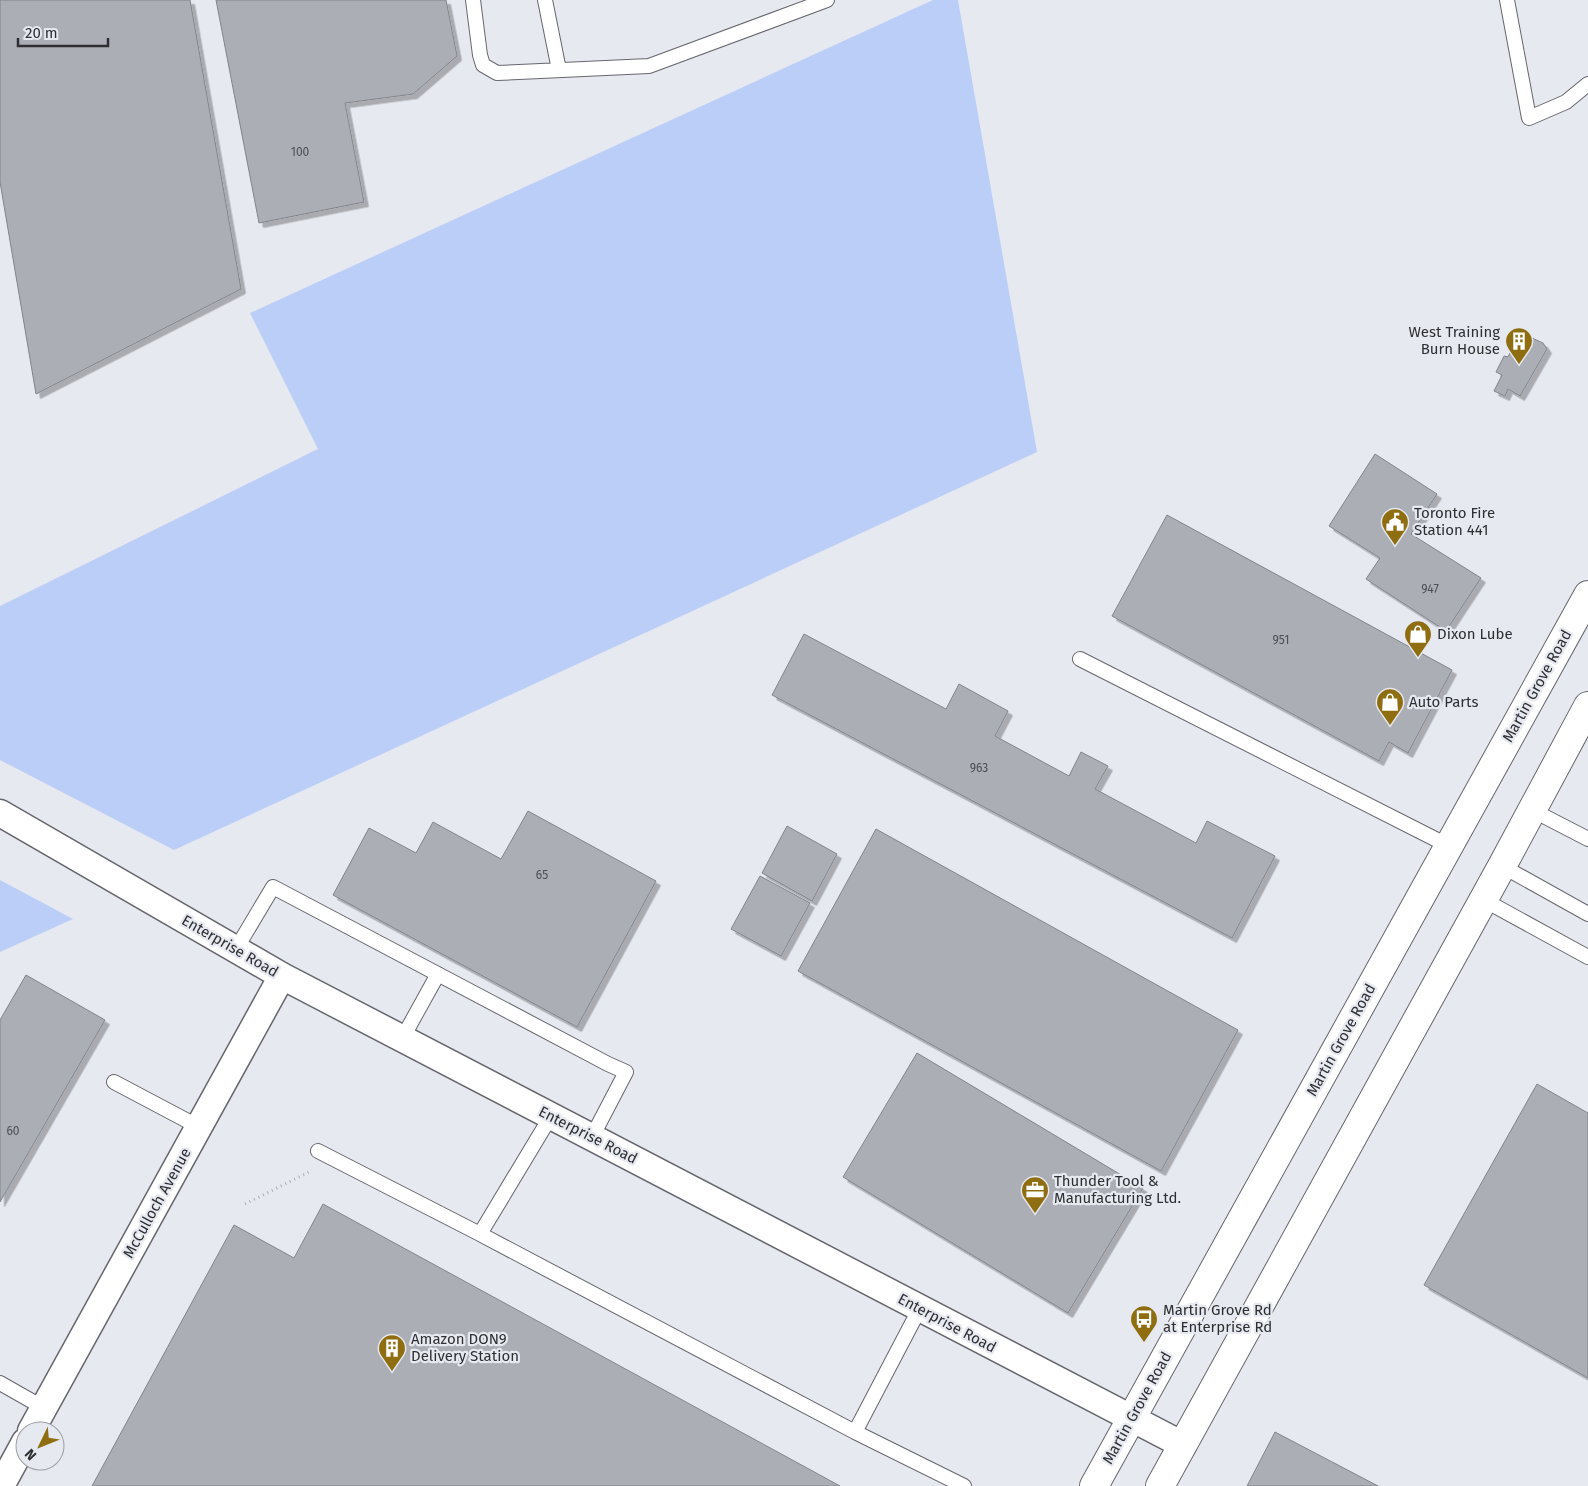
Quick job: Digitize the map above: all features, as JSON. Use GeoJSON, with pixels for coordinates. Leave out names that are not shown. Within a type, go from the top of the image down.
{"type":"FeatureCollection","features":[{"type":"Feature","properties":{"kind":"main road","name":"Martin Grove Road"},"geometry":{"type":"LineString","coordinates":[[1094,1486],[1588,595]]}},
{"type":"Feature","properties":{"kind":"main road"},"geometry":{"type":"LineString","coordinates":[[1160,1486],[1484,900],[1588,706]]}},
{"type":"Feature","properties":{"kind":"street","name":"Enterprise Road"},"geometry":{"type":"LineString","coordinates":[[0,813],[282,976],[1183,1445]]}},
{"type":"Feature","properties":{"kind":"street","name":"McCulloch Avenue"},"geometry":{"type":"LineString","coordinates":[[37,1421],[282,976]]}},
{"type":"Feature","properties":{"kind":"street"},"geometry":{"type":"LineString","coordinates":[[3,1475],[15,1457]]}},
{"type":"Feature","properties":{"kind":"lane"},"geometry":{"type":"LineString","coordinates":[[472,0],[480,55],[484,66],[498,73],[649,66],[827,0]]}},
{"type":"Feature","properties":{"kind":"lane"},"geometry":{"type":"LineString","coordinates":[[545,0],[559,70]]}},
{"type":"Feature","properties":{"kind":"lane"},"geometry":{"type":"LineString","coordinates":[[1507,0],[1530,118],[1566,102],[1588,84]]}},
{"type":"Feature","properties":{"kind":"lane"},"geometry":{"type":"LineString","coordinates":[[1080,658],[1449,846]]}},
{"type":"Feature","properties":{"kind":"lane"},"geometry":{"type":"LineString","coordinates":[[1532,810],[1588,838]]}},
{"type":"Feature","properties":{"kind":"lane"},"geometry":{"type":"LineString","coordinates":[[1502,866],[1588,914]]}},
{"type":"Feature","properties":{"kind":"lane"},"geometry":{"type":"LineString","coordinates":[[236,949],[273,887],[626,1072],[592,1137]]}},
{"type":"Feature","properties":{"kind":"lane"},"geometry":{"type":"LineString","coordinates":[[1484,900],[1588,958]]}},
{"type":"Feature","properties":{"kind":"lane"},"geometry":{"type":"LineString","coordinates":[[402,1039],[438,974]]}},
{"type":"Feature","properties":{"kind":"lane"},"geometry":{"type":"LineString","coordinates":[[114,1082],[199,1127]]}},
{"type":"Feature","properties":{"kind":"lane"},"geometry":{"type":"LineString","coordinates":[[480,1234],[552,1116]]}},
{"type":"Feature","properties":{"kind":"lane"},"geometry":{"type":"LineString","coordinates":[[318,1151],[480,1234],[855,1432],[964,1486]]}},
{"type":"Feature","properties":{"kind":"lane"},"geometry":{"type":"LineString","coordinates":[[855,1432],[920,1308]]}},
{"type":"Feature","properties":{"kind":"lane"},"geometry":{"type":"LineString","coordinates":[[0,1383],[44,1408]]}},
{"type":"Feature","properties":{"kind":"path"},"geometry":{"type":"LineString","coordinates":[[245,1204],[334,1160]]}},
{"type":"Feature","properties":{"kind":"shaded area"},"geometry":{"type":"Polygon","coordinates":[[[933,0],[958,0],[1037,452],[174,850],[0,760],[0,606],[318,449],[250,313],[933,0]]]}},
{"type":"Feature","properties":{"kind":"shaded area"},"geometry":{"type":"Polygon","coordinates":[[[0,880],[73,919],[0,952],[0,880]]]}},
{"type":"Feature","properties":{"kind":"building"},"geometry":{"type":"Polygon","coordinates":[[[0,0],[190,0],[241,289],[36,394],[0,182],[0,0]]]}},
{"type":"Feature","properties":{"kind":"building"},"geometry":{"type":"Polygon","coordinates":[[[216,0],[446,0],[457,56],[413,94],[345,103],[364,202],[259,223],[216,0]]]}},
{"type":"Feature","properties":{"kind":"building","name":"West Training Burn House"},"geometry":{"type":"Polygon","coordinates":[[[1523,334],[1543,343],[1547,349],[1520,396],[1508,389],[1505,396],[1494,391],[1502,375],[1496,372],[1504,356],[1508,357],[1519,335],[1523,334]]]}},
{"type":"Feature","properties":{"kind":"building","name":"Toronto Fire Station 441"},"geometry":{"type":"Polygon","coordinates":[[[1375,454],[1437,494],[1411,534],[1481,578],[1446,631],[1366,579],[1380,558],[1329,526],[1375,454]]]}},
{"type":"Feature","properties":{"kind":"building"},"geometry":{"type":"Polygon","coordinates":[[[1167,515],[1452,670],[1408,753],[1389,742],[1379,761],[1112,616],[1167,515]]]}},
{"type":"Feature","properties":{"kind":"building"},"geometry":{"type":"Polygon","coordinates":[[[804,634],[946,709],[959,684],[1008,711],[995,736],[1069,776],[1081,752],[1108,766],[1095,789],[1196,843],[1207,821],[1275,856],[1232,938],[772,695],[804,634]]]}},
{"type":"Feature","properties":{"kind":"building"},"geometry":{"type":"Polygon","coordinates":[[[528,811],[656,881],[577,1027],[333,895],[369,828],[416,853],[433,822],[501,859],[528,811]]]}},
{"type":"Feature","properties":{"kind":"building"},"geometry":{"type":"Polygon","coordinates":[[[787,826],[837,854],[812,901],[762,873],[787,826]]]}},
{"type":"Feature","properties":{"kind":"building"},"geometry":{"type":"Polygon","coordinates":[[[876,829],[1238,1030],[1161,1171],[798,971],[876,829]]]}},
{"type":"Feature","properties":{"kind":"building"},"geometry":{"type":"Polygon","coordinates":[[[760,876],[810,903],[781,956],[731,929],[760,876]]]}},
{"type":"Feature","properties":{"kind":"building"},"geometry":{"type":"Polygon","coordinates":[[[26,975],[105,1020],[0,1202],[0,1020],[26,975]]]}},
{"type":"Feature","properties":{"kind":"building"},"geometry":{"type":"Polygon","coordinates":[[[917,1053],[1143,1188],[1068,1313],[843,1177],[917,1053]]]}},
{"type":"Feature","properties":{"kind":"building"},"geometry":{"type":"Polygon","coordinates":[[[1537,1084],[1588,1113],[1588,1378],[1424,1285],[1537,1084]]]}},
{"type":"Feature","properties":{"kind":"building","name":"Amazon DON9 Delivery Station"},"geometry":{"type":"Polygon","coordinates":[[[323,1204],[840,1486],[92,1486],[234,1225],[294,1258],[323,1204]]]}},
{"type":"Feature","properties":{"kind":"building"},"geometry":{"type":"Polygon","coordinates":[[[1275,1432],[1378,1486],[1247,1486],[1275,1432]]]}},
{"type":"Feature","properties":{"kind":"place","name":"West Training Burn House"},"geometry":{"type":"Point","coordinates":[1519,365]}},
{"type":"Feature","properties":{"kind":"place","name":"Toronto Fire Station 441"},"geometry":{"type":"Point","coordinates":[1395,546]}},
{"type":"Feature","properties":{"kind":"place","name":"Dixon Lube"},"geometry":{"type":"Point","coordinates":[1418,658]}},
{"type":"Feature","properties":{"kind":"place","name":"Auto Parts"},"geometry":{"type":"Point","coordinates":[1390,726]}},
{"type":"Feature","properties":{"kind":"place","name":"Thunder Tool & Manufacturing Ltd."},"geometry":{"type":"Point","coordinates":[1035,1214]}},
{"type":"Feature","properties":{"kind":"place","name":"Martin Grove Rd at Enterprise Rd"},"geometry":{"type":"Point","coordinates":[1144,1343]}},
{"type":"Feature","properties":{"kind":"place","name":"Amazon DON9 Delivery Station"},"geometry":{"type":"Point","coordinates":[392,1372]}}]}
